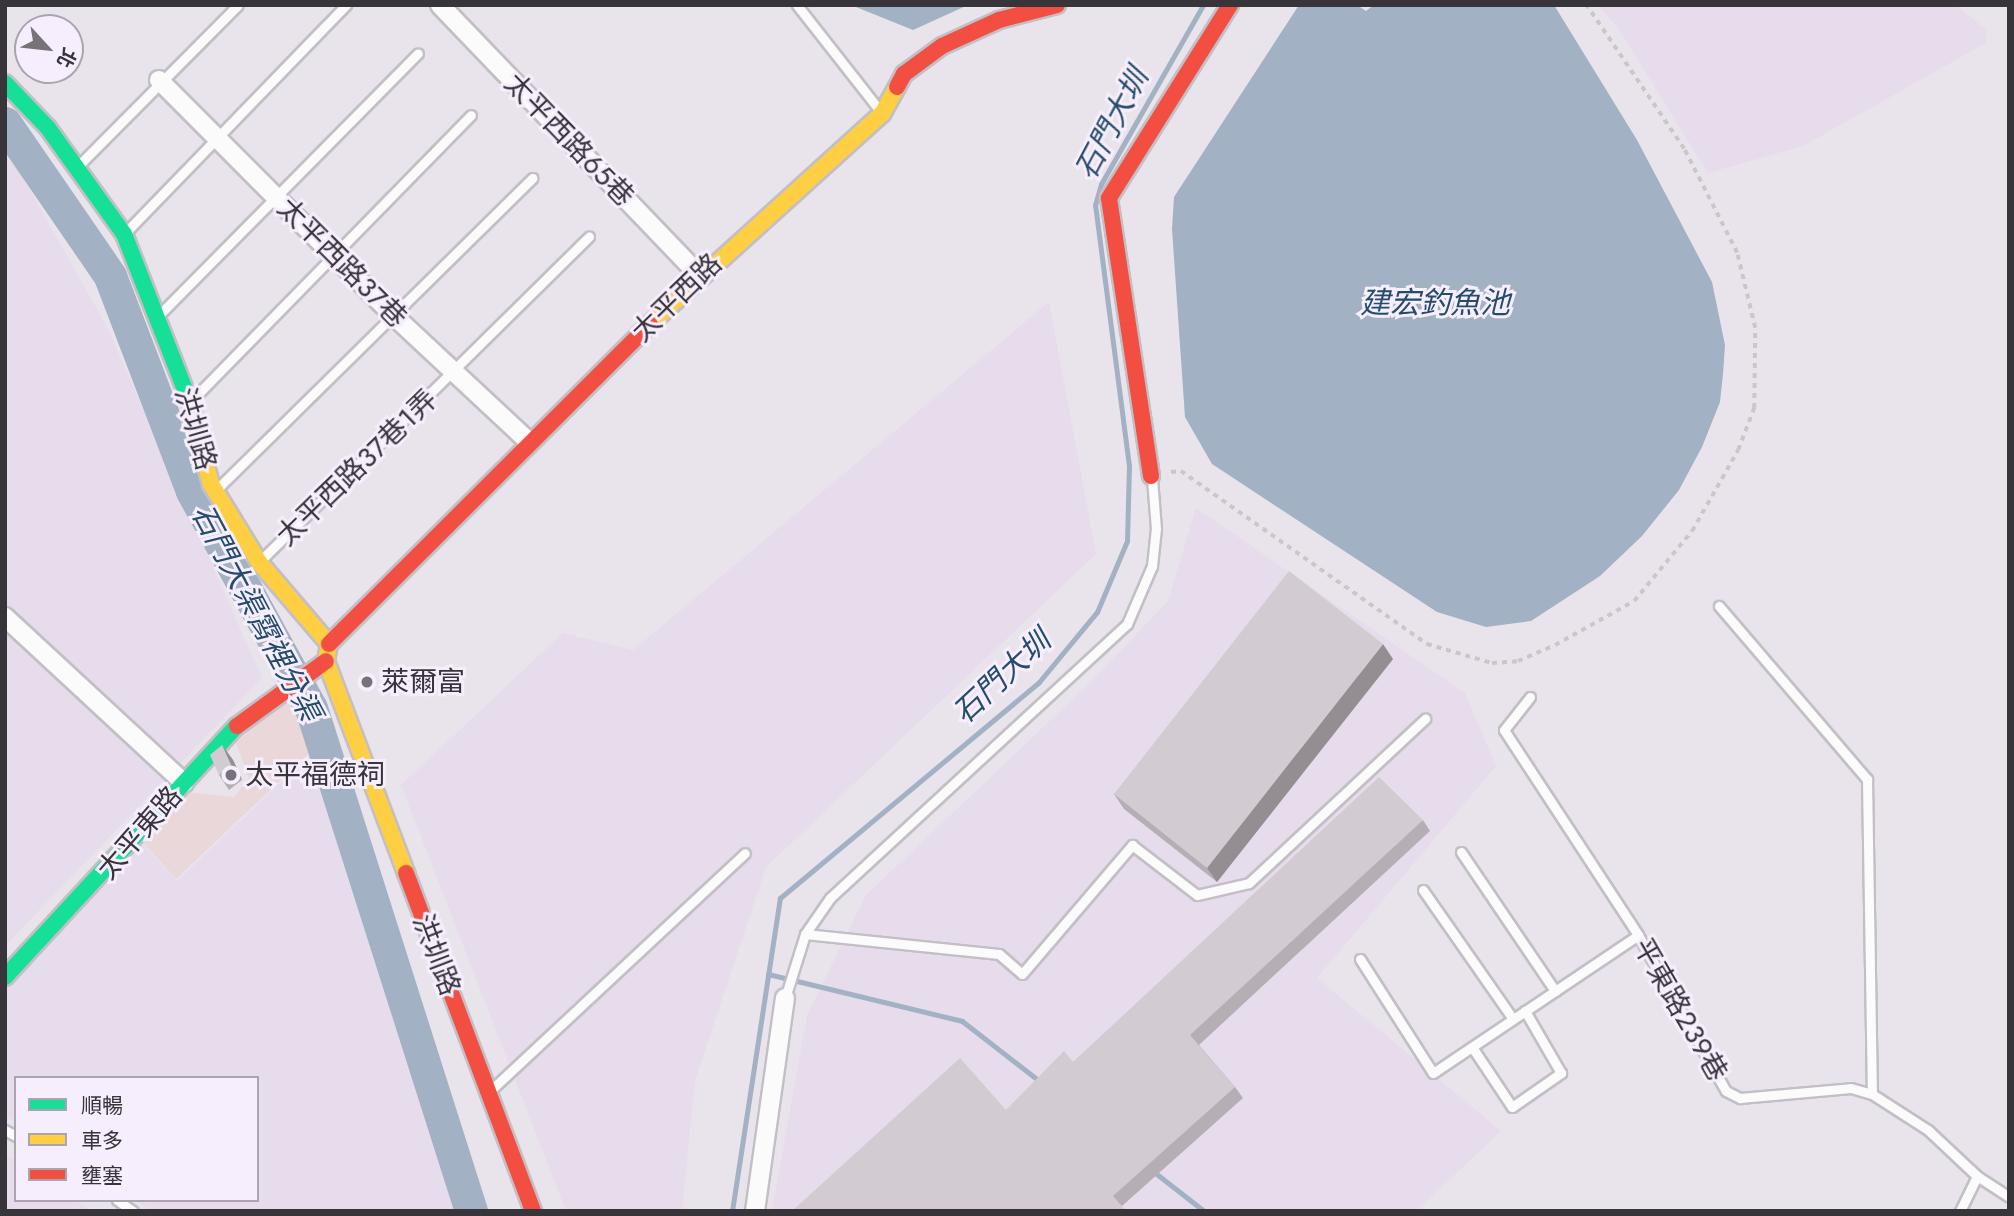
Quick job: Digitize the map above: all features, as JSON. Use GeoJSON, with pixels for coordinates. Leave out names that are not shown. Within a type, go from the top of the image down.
{"type":"FeatureCollection","features":[{"type":"Feature","properties":{"kind":"street","name":"太平西路65巷"},"geometry":{"type":"LineString","coordinates":[[440,5],[699,275]]}},
{"type":"Feature","properties":{"kind":"street","name":"太平西路"},"geometry":{"type":"LineString","coordinates":[[329,643],[699,275],[883,114],[904,74],[942,46],[999,20],[1057,5]]}},
{"type":"Feature","properties":{"kind":"street"},"geometry":{"type":"LineString","coordinates":[[1152,476],[1109,198],[1230,5]]}},
{"type":"Feature","properties":{"kind":"street","name":"太平西路37巷"},"geometry":{"type":"LineString","coordinates":[[159,80],[393,315],[529,442]]}},
{"type":"Feature","properties":{"kind":"street","name":"洪圳路"},"geometry":{"type":"LineString","coordinates":[[5,83],[48,128],[124,234],[159,315],[190,402],[216,490],[259,562],[329,643]]}},
{"type":"Feature","properties":{"kind":"street"},"geometry":{"type":"LineString","coordinates":[[5,617],[184,783]]}},
{"type":"Feature","properties":{"kind":"street"},"geometry":{"type":"LineString","coordinates":[[326,661],[329,643]]}},
{"type":"Feature","properties":{"kind":"street","name":"洪圳路"},"geometry":{"type":"LineString","coordinates":[[326,661],[533,1211]]}},
{"type":"Feature","properties":{"kind":"street","name":"太平東路"},"geometry":{"type":"LineString","coordinates":[[5,977],[105,874],[229,732],[326,661]]}},
{"type":"Feature","properties":{"kind":"street"},"geometry":{"type":"LineString","coordinates":[[755,1211],[785,998]]}},
{"type":"Feature","properties":{"kind":"lane"},"geometry":{"type":"LineString","coordinates":[[76,168],[159,80],[238,5]]}},
{"type":"Feature","properties":{"kind":"lane"},"geometry":{"type":"LineString","coordinates":[[124,234],[346,5]]}},
{"type":"Feature","properties":{"kind":"lane"},"geometry":{"type":"LineString","coordinates":[[797,5],[883,114]]}},
{"type":"Feature","properties":{"kind":"lane"},"geometry":{"type":"LineString","coordinates":[[159,315],[278,198],[418,52]]}},
{"type":"Feature","properties":{"kind":"lane"},"geometry":{"type":"LineString","coordinates":[[190,402],[471,116]]}},
{"type":"Feature","properties":{"kind":"lane"},"geometry":{"type":"LineString","coordinates":[[216,490],[532,178]]}},
{"type":"Feature","properties":{"kind":"lane","name":"太平西路37巷1弄"},"geometry":{"type":"LineString","coordinates":[[259,562],[454,373],[589,236]]}},
{"type":"Feature","properties":{"kind":"lane"},"geometry":{"type":"LineString","coordinates":[[785,998],[791,970],[805,934],[830,898],[1127,624],[1152,566],[1156,529],[1152,476]]}},
{"type":"Feature","properties":{"kind":"lane"},"geometry":{"type":"LineString","coordinates":[[1719,606],[1867,779],[1872,1094]]}},
{"type":"Feature","properties":{"kind":"lane","name":"平東路239巷"},"geometry":{"type":"LineString","coordinates":[[1530,697],[1504,730],[1638,935],[1726,1091],[1740,1098],[1851,1088],[1872,1094],[1928,1130],[1977,1176],[2009,1197]]}},
{"type":"Feature","properties":{"kind":"lane"},"geometry":{"type":"LineString","coordinates":[[805,934],[999,954],[1022,974],[1132,845],[1197,895],[1249,883],[1425,719]]}},
{"type":"Feature","properties":{"kind":"lane"},"geometry":{"type":"LineString","coordinates":[[1461,852],[1555,991]]}},
{"type":"Feature","properties":{"kind":"lane"},"geometry":{"type":"LineString","coordinates":[[488,1093],[745,853]]}},
{"type":"Feature","properties":{"kind":"lane"},"geometry":{"type":"LineString","coordinates":[[1423,890],[1513,1019]]}},
{"type":"Feature","properties":{"kind":"lane"},"geometry":{"type":"LineString","coordinates":[[1360,959],[1433,1073],[1638,935]]}},
{"type":"Feature","properties":{"kind":"lane"},"geometry":{"type":"LineString","coordinates":[[1472,1047],[1512,1107],[1561,1073],[1525,1011]]}},
{"type":"Feature","properties":{"kind":"lane"},"geometry":{"type":"LineString","coordinates":[[1960,1211],[1977,1176]]}},
{"type":"Feature","properties":{"kind":"path"},"geometry":{"type":"LineString","coordinates":[[1152,476],[1181,471],[1427,644],[1492,663],[1518,661],[1555,645],[1634,600],[1692,531],[1738,450],[1754,408],[1755,328],[1737,253],[1684,149],[1586,5]]}},
{"type":"Feature","properties":{"kind":"shaded area"},"geometry":{"type":"Polygon","coordinates":[[[1598,5],[1955,5],[1987,30],[1986,43],[1803,146],[1708,173],[1620,31],[1598,5]]]}},
{"type":"Feature","properties":{"kind":"shaded area"},"geometry":{"type":"Polygon","coordinates":[[[5,156],[20,172],[108,329],[262,678],[5,946],[5,156]]]}},
{"type":"Feature","properties":{"kind":"shaded area"},"geometry":{"type":"Polygon","coordinates":[[[1049,302],[1096,554],[766,867],[695,1081],[682,1211],[566,1211],[401,785],[563,633],[633,650],[1049,302]]]}},
{"type":"Feature","properties":{"kind":"shaded area"},"geometry":{"type":"Polygon","coordinates":[[[1196,508],[1465,693],[1496,766],[1317,978],[1501,1131],[1416,1211],[772,1211],[807,1015],[866,895],[1093,680],[1168,601],[1196,508]]]}},
{"type":"Feature","properties":{"kind":"shaded area"},"geometry":{"type":"Polygon","coordinates":[[[295,687],[318,745],[176,879],[140,839],[186,792],[234,797],[249,778],[236,743],[295,687]]]}},
{"type":"Feature","properties":{"kind":"shaded area"},"geometry":{"type":"Polygon","coordinates":[[[319,746],[460,1211],[151,1211],[138,1202],[259,1202],[259,1076],[14,1076],[14,1121],[5,1116],[5,987],[142,843],[177,881],[319,746]]]}},
{"type":"Feature","properties":{"kind":"shaded area"},"geometry":{"type":"Polygon","coordinates":[[[5,1155],[14,1160],[14,1202],[79,1202],[92,1211],[5,1211],[5,1155]]]}},
{"type":"Feature","properties":{"kind":"water"},"geometry":{"type":"Polygon","coordinates":[[[851,5],[968,5],[913,30],[851,5]]]}},
{"type":"Feature","properties":{"kind":"water","name":"建宏釣魚池"},"geometry":{"type":"Polygon","coordinates":[[[1299,5],[1357,5],[1366,11],[1374,5],[1554,5],[1637,140],[1712,282],[1725,345],[1720,402],[1702,447],[1679,490],[1642,536],[1600,576],[1531,621],[1486,627],[1437,612],[1212,464],[1185,417],[1172,229],[1174,197],[1299,5]]]}},
{"type":"Feature","properties":{"kind":"building"},"geometry":{"type":"Polygon","coordinates":[[[1289,571],[1383,644],[1207,868],[1114,794],[1289,571]]]}},
{"type":"Feature","properties":{"kind":"building"},"geometry":{"type":"Polygon","coordinates":[[[222,745],[231,765],[219,775],[210,755],[222,745]]]}},
{"type":"Feature","properties":{"kind":"building"},"geometry":{"type":"Polygon","coordinates":[[[1379,777],[1423,820],[1190,1035],[1235,1087],[1113,1196],[1126,1211],[792,1211],[960,1058],[1006,1110],[1064,1051],[1073,1062],[1379,777]]]}},
{"type":"Feature","properties":{"kind":"waterway","name":"石門大圳"},"geometry":{"type":"LineString","coordinates":[[732,1211],[780,898],[1039,682],[1097,612],[1127,541],[1129,466],[1095,205],[1101,184],[1203,5]]}},
{"type":"Feature","properties":{"kind":"waterway","name":"石門大渠霄裡分渠"},"geometry":{"type":"LineString","coordinates":[[5,123],[110,276],[192,491],[311,708],[471,1211]]}},
{"type":"Feature","properties":{"kind":"waterway"},"geometry":{"type":"LineString","coordinates":[[768,974],[962,1021],[1042,1083]]}},
{"type":"Feature","properties":{"kind":"waterway"},"geometry":{"type":"LineString","coordinates":[[1154,1172],[1204,1211]]}},
{"type":"Feature","properties":{"kind":"traffic: fast"},"geometry":{"type":"LineString","coordinates":[[5,83],[48,128],[124,234],[190,402],[204,458]]}},
{"type":"Feature","properties":{"kind":"traffic: fast"},"geometry":{"type":"LineString","coordinates":[[5,977],[237,726]]}},
{"type":"Feature","properties":{"kind":"traffic: slow"},"geometry":{"type":"LineString","coordinates":[[650,324],[882,114],[897,87]]}},
{"type":"Feature","properties":{"kind":"traffic: slow"},"geometry":{"type":"LineString","coordinates":[[204,458],[211,484],[259,562],[329,644],[326,661],[406,873]]}},
{"type":"Feature","properties":{"kind":"traffic: jam"},"geometry":{"type":"LineString","coordinates":[[897,87],[904,74],[942,46],[999,20],[1057,5]]}},
{"type":"Feature","properties":{"kind":"traffic: jam"},"geometry":{"type":"LineString","coordinates":[[1151,476],[1109,198],[1230,5]]}},
{"type":"Feature","properties":{"kind":"traffic: jam"},"geometry":{"type":"LineString","coordinates":[[329,644],[650,324]]}},
{"type":"Feature","properties":{"kind":"traffic: jam"},"geometry":{"type":"LineString","coordinates":[[237,726],[326,661]]}},
{"type":"Feature","properties":{"kind":"traffic: jam"},"geometry":{"type":"LineString","coordinates":[[406,873],[533,1211]]}},
{"type":"Feature","properties":{"kind":"place","name":"萊爾富"},"geometry":{"type":"Point","coordinates":[367,682]}},
{"type":"Feature","properties":{"kind":"place","name":"太平福德祠"},"geometry":{"type":"Point","coordinates":[231,775]}}]}
